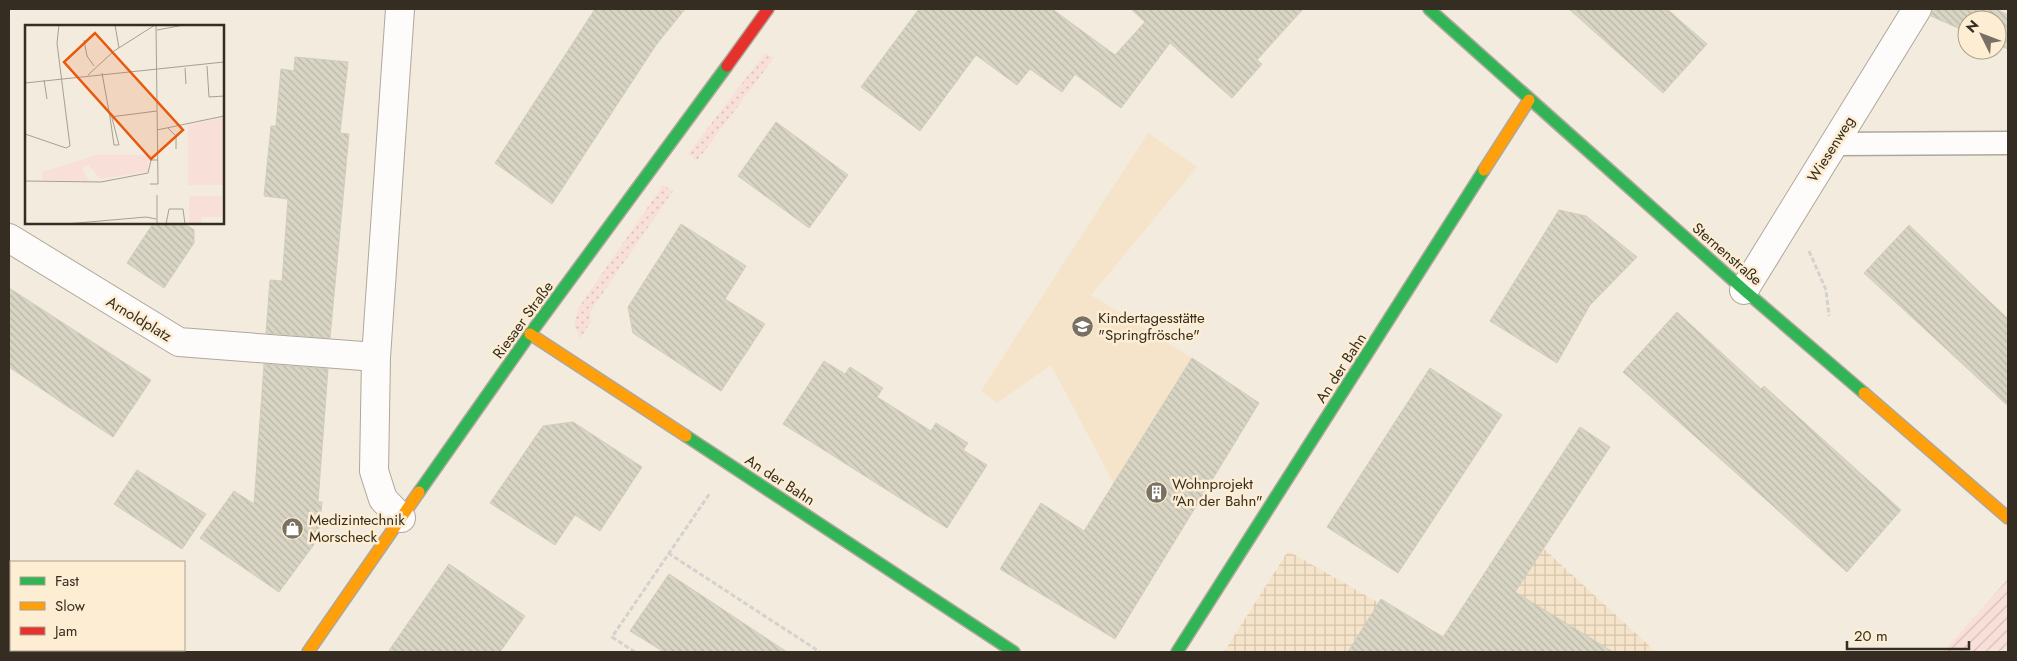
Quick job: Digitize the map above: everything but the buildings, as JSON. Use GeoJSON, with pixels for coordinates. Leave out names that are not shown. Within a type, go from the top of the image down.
{"type":"FeatureCollection","features":[{"type":"Feature","properties":{"kind":"street"},"geometry":{"type":"LineString","coordinates":[[400,9],[376,357],[374,471],[383,499],[401,518]]}},
{"type":"Feature","properties":{"kind":"street","name":"Riesaer Straße"},"geometry":{"type":"LineString","coordinates":[[308,652],[530,334],[768,9]]}},
{"type":"Feature","properties":{"kind":"street","name":"Sternenstraße"},"geometry":{"type":"LineString","coordinates":[[1429,9],[1744,290],[1835,366],[2008,518]]}},
{"type":"Feature","properties":{"kind":"street","name":"Wiesenweg"},"geometry":{"type":"LineString","coordinates":[[1744,290],[1917,9]]}},
{"type":"Feature","properties":{"kind":"street","name":"An der Bahn"},"geometry":{"type":"LineString","coordinates":[[1177,652],[1529,100]]}},
{"type":"Feature","properties":{"kind":"street","name":"Arnoldplatz"},"geometry":{"type":"LineString","coordinates":[[9,238],[179,342],[376,357]]}},
{"type":"Feature","properties":{"kind":"street","name":"An der Bahn"},"geometry":{"type":"LineString","coordinates":[[530,334],[1014,652]]}},
{"type":"Feature","properties":{"kind":"lane"},"geometry":{"type":"LineString","coordinates":[[1834,144],[2008,143]]}},
{"type":"Feature","properties":{"kind":"path"},"geometry":{"type":"LineString","coordinates":[[1792,212],[1826,290],[1835,366]]}},
{"type":"Feature","properties":{"kind":"path"},"geometry":{"type":"LineString","coordinates":[[636,652],[612,637],[729,464]]}},
{"type":"Feature","properties":{"kind":"path"},"geometry":{"type":"LineString","coordinates":[[668,554],[820,652]]}},
{"type":"Feature","properties":{"kind":"shaded area"},"geometry":{"type":"Polygon","coordinates":[[[765,53],[774,58],[697,161],[688,154],[765,53]]]}},
{"type":"Feature","properties":{"kind":"shaded area","name":"Kindertagesstätte \"Springfrösche\""},"geometry":{"type":"Polygon","coordinates":[[[1148,133],[1197,167],[1091,295],[1192,358],[1114,484],[1051,365],[997,403],[981,391],[1148,133]]]}},
{"type":"Feature","properties":{"kind":"shaded area"},"geometry":{"type":"Polygon","coordinates":[[[663,185],[673,191],[590,312],[591,322],[580,339],[574,325],[579,307],[663,185]]]}},
{"type":"Feature","properties":{"kind":"shaded area"},"geometry":{"type":"Polygon","coordinates":[[[1543,548],[1656,652],[1476,652],[1543,548]]]}},
{"type":"Feature","properties":{"kind":"shaded area"},"geometry":{"type":"Polygon","coordinates":[[[1288,551],[1442,639],[1462,652],[1224,652],[1288,551]]]}},
{"type":"Feature","properties":{"kind":"shaded area"},"geometry":{"type":"Polygon","coordinates":[[[2008,579],[2008,652],[1943,652],[2008,579]]]}},
{"type":"Feature","properties":{"kind":"traffic: fast"},"geometry":{"type":"LineString","coordinates":[[1429,9],[1744,290],[1864,393]]}},
{"type":"Feature","properties":{"kind":"traffic: fast"},"geometry":{"type":"LineString","coordinates":[[419,492],[530,334],[727,66]]}},
{"type":"Feature","properties":{"kind":"traffic: fast"},"geometry":{"type":"LineString","coordinates":[[1177,652],[1484,170]]}},
{"type":"Feature","properties":{"kind":"traffic: fast"},"geometry":{"type":"LineString","coordinates":[[686,436],[1014,652]]}},
{"type":"Feature","properties":{"kind":"traffic: slow"},"geometry":{"type":"LineString","coordinates":[[1484,170],[1529,100]]}},
{"type":"Feature","properties":{"kind":"traffic: slow"},"geometry":{"type":"LineString","coordinates":[[530,334],[686,436]]}},
{"type":"Feature","properties":{"kind":"traffic: slow"},"geometry":{"type":"LineString","coordinates":[[1864,393],[2008,518]]}},
{"type":"Feature","properties":{"kind":"traffic: slow"},"geometry":{"type":"LineString","coordinates":[[308,652],[419,492]]}},
{"type":"Feature","properties":{"kind":"traffic: jam"},"geometry":{"type":"LineString","coordinates":[[727,66],[768,9]]}},
{"type":"Feature","properties":{"kind":"place","name":"Kindertagesstätte \"Springfrösche\""},"geometry":{"type":"Point","coordinates":[1082,327]}},
{"type":"Feature","properties":{"kind":"place","name":"Wohnprojekt \"An der Bahn\""},"geometry":{"type":"Point","coordinates":[1156,493]}},
{"type":"Feature","properties":{"kind":"place","name":"Medizintechnik Morscheck"},"geometry":{"type":"Point","coordinates":[293,529]}}]}
